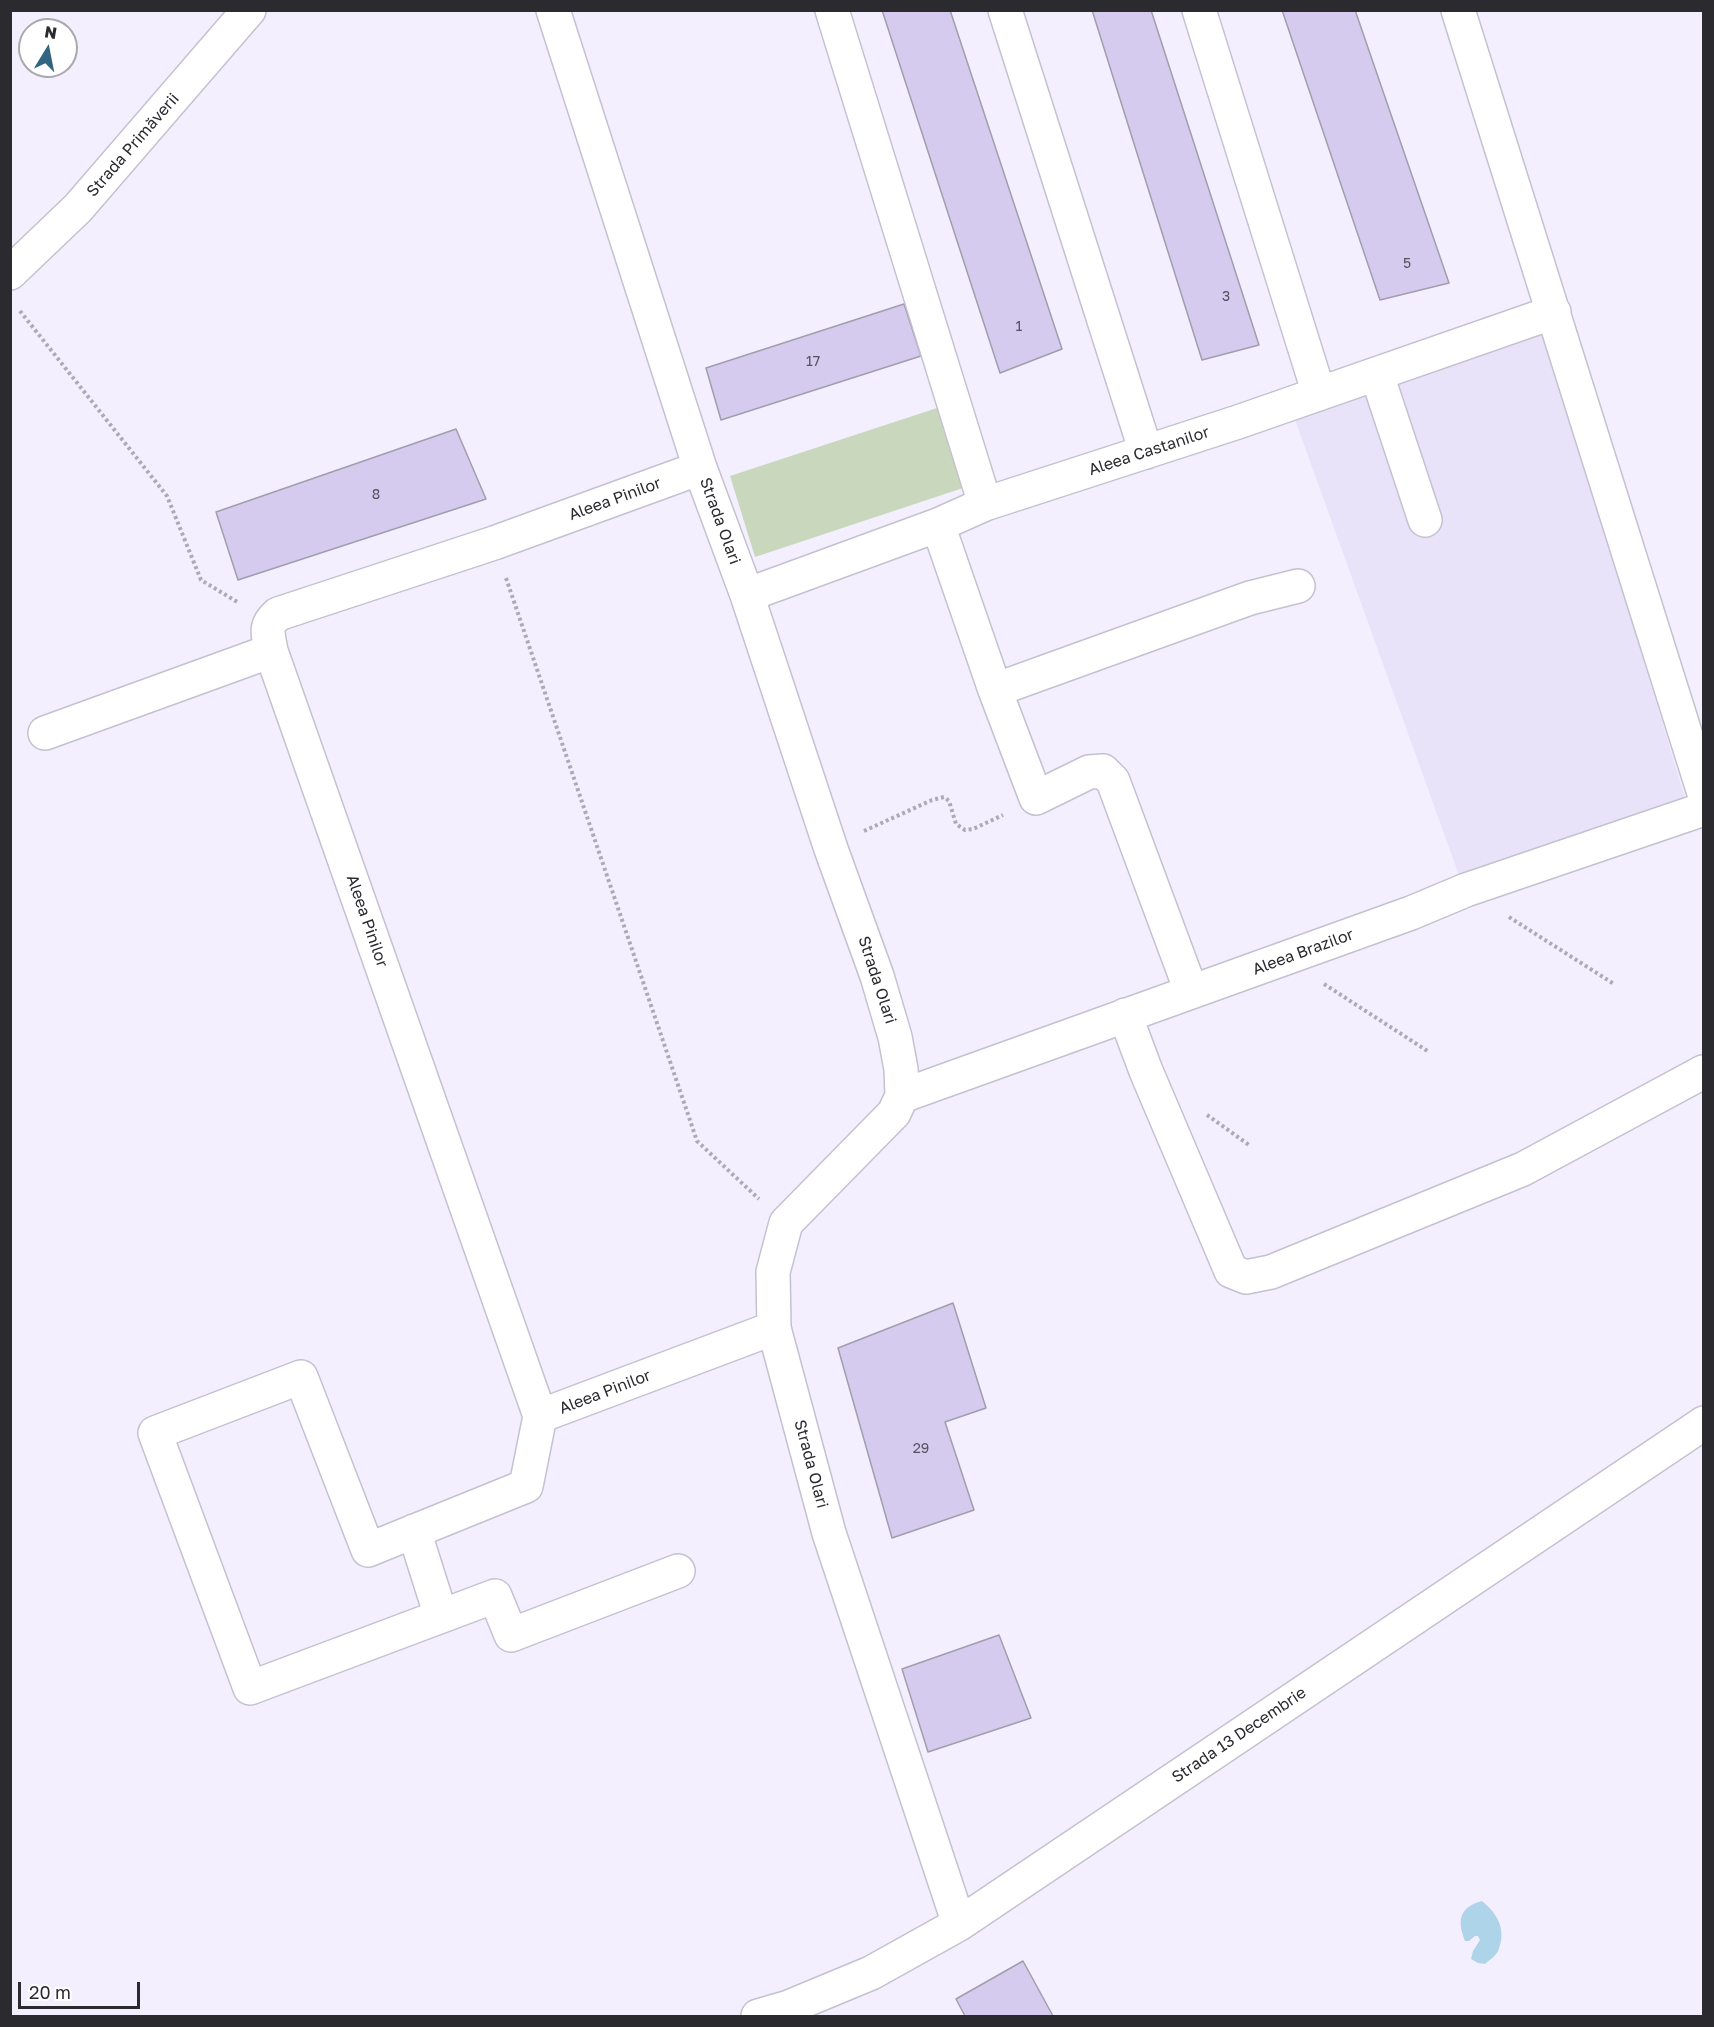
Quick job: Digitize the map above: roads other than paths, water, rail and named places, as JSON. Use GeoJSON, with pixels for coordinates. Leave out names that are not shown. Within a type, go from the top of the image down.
{"type":"FeatureCollection","features":[{"type":"Feature","properties":{"kind":"street","name":"Strada Primăverii"},"geometry":{"type":"LineString","coordinates":[[10,273],[78,208],[249,10]]}},
{"type":"Feature","properties":{"kind":"street","name":"Strada Olari"},"geometry":{"type":"LineString","coordinates":[[553,10],[700,468],[747,595],[831,849],[877,976],[902,1069],[902,1096],[894,1113],[786,1223],[773,1272],[774,1328],[829,1533],[959,1924]]}},
{"type":"Feature","properties":{"kind":"street"},"geometry":{"type":"LineString","coordinates":[[832,10],[985,504]]}},
{"type":"Feature","properties":{"kind":"street"},"geometry":{"type":"LineString","coordinates":[[1005,10],[1146,452]]}},
{"type":"Feature","properties":{"kind":"street"},"geometry":{"type":"LineString","coordinates":[[1199,10],[1319,394]]}},
{"type":"Feature","properties":{"kind":"street"},"geometry":{"type":"LineString","coordinates":[[1458,10],[1704,793]]}},
{"type":"Feature","properties":{"kind":"street","name":"Aleea Castanilor"},"geometry":{"type":"LineString","coordinates":[[747,595],[938,525],[985,504],[1377,375],[1554,312]]}},
{"type":"Feature","properties":{"kind":"street"},"geometry":{"type":"LineString","coordinates":[[1377,375],[1425,520]]}},
{"type":"Feature","properties":{"kind":"street","name":"Aleea Pinilor"},"geometry":{"type":"LineString","coordinates":[[700,468],[494,543],[278,614],[270,636],[540,1416],[774,1328]]}},
{"type":"Feature","properties":{"kind":"street"},"geometry":{"type":"LineString","coordinates":[[938,525],[995,690],[1036,798],[1089,772],[1103,771],[1113,781],[1191,991]]}},
{"type":"Feature","properties":{"kind":"street"},"geometry":{"type":"LineString","coordinates":[[995,690],[1250,598],[1298,586]]}},
{"type":"Feature","properties":{"kind":"street"},"geometry":{"type":"LineString","coordinates":[[45,733],[270,636]]}},
{"type":"Feature","properties":{"kind":"street","name":"Aleea Brazilor"},"geometry":{"type":"LineString","coordinates":[[902,1096],[1411,913],[1466,890],[1704,809]]}},
{"type":"Feature","properties":{"kind":"street"},"geometry":{"type":"LineString","coordinates":[[1125,1015],[1146,1071],[1231,1271],[1246,1277],[1270,1272],[1523,1169],[1703,1072]]}},
{"type":"Feature","properties":{"kind":"street"},"geometry":{"type":"LineString","coordinates":[[540,1416],[526,1486],[368,1550],[301,1377],[155,1433],[250,1689],[495,1596],[511,1635],[678,1571]]}},
{"type":"Feature","properties":{"kind":"street","name":"Strada 13 Decembrie"},"geometry":{"type":"LineString","coordinates":[[758,2016],[789,2007],[871,1973],[959,1924],[1704,1423]]}},
{"type":"Feature","properties":{"kind":"street"},"geometry":{"type":"LineString","coordinates":[[414,1531],[441,1616]]}},
{"type":"Feature","properties":{"kind":"water"},"geometry":{"type":"Polygon","coordinates":[[[1482,1901],[1493,1911],[1502,1936],[1497,1953],[1485,1964],[1471,1959],[1480,1940],[1478,1936],[1465,1941],[1461,1927],[1464,1911],[1482,1901]]]}}]}
